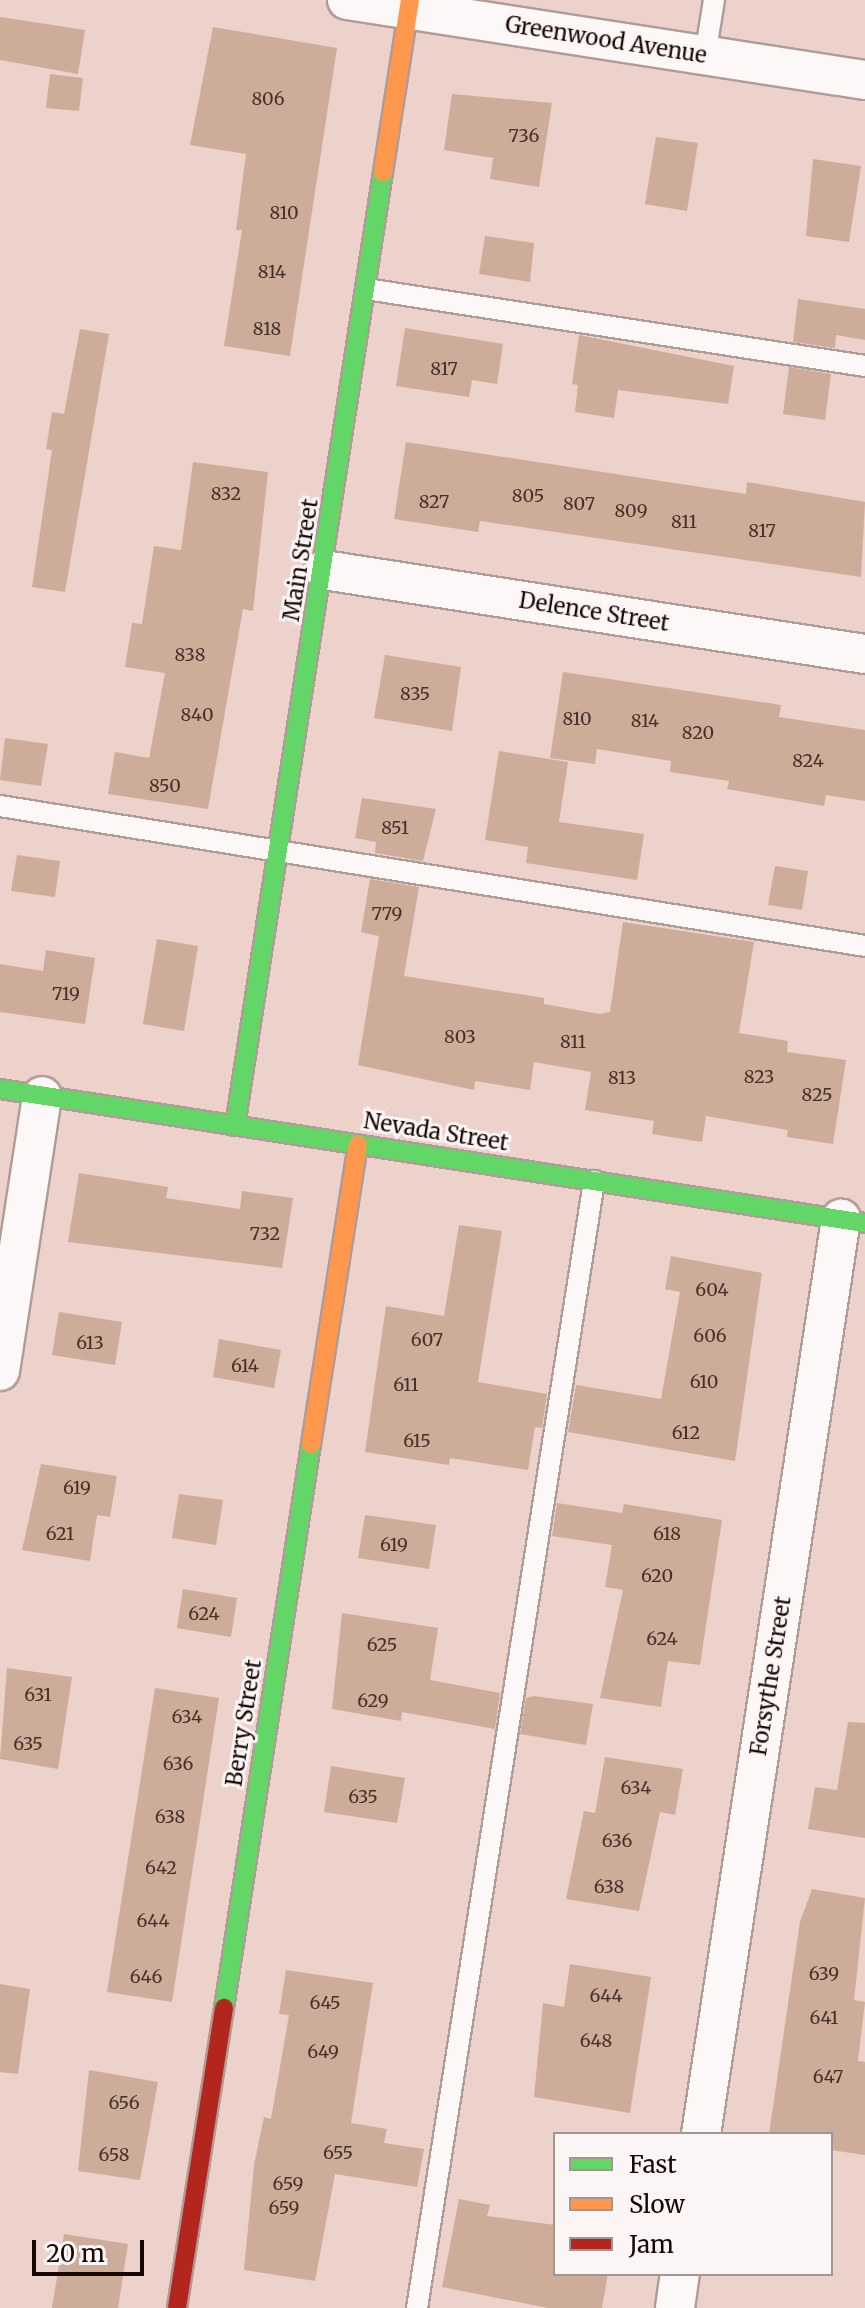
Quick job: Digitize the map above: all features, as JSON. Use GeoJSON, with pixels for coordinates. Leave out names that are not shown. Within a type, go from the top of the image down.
{"type":"FeatureCollection","features":[{"type":"Feature","properties":{"kind":"street","name":"Greenwood Avenue"},"geometry":{"type":"LineString","coordinates":[[347,0],[410,5],[865,80]]}},
{"type":"Feature","properties":{"kind":"street","name":"Main Street"},"geometry":{"type":"LineString","coordinates":[[235,1126],[410,5]]}},
{"type":"Feature","properties":{"kind":"street","name":"Delence Street"},"geometry":{"type":"LineString","coordinates":[[324,570],[865,654]]}},
{"type":"Feature","properties":{"kind":"street","name":"Nevada Street"},"geometry":{"type":"LineString","coordinates":[[0,1089],[853,1221]]}},
{"type":"Feature","properties":{"kind":"street"},"geometry":{"type":"LineString","coordinates":[[0,1371],[42,1096]]}},
{"type":"Feature","properties":{"kind":"street","name":"Berry Street"},"geometry":{"type":"LineString","coordinates":[[177,2308],[358,1145]]}},
{"type":"Feature","properties":{"kind":"street","name":"Forsythe Street"},"geometry":{"type":"LineString","coordinates":[[701,2132],[853,1221]]}},
{"type":"Feature","properties":{"kind":"street"},"geometry":{"type":"LineString","coordinates":[[675,2308],[680,2276]]}},
{"type":"Feature","properties":{"kind":"lane"},"geometry":{"type":"LineString","coordinates":[[705,56],[714,0]]}},
{"type":"Feature","properties":{"kind":"lane"},"geometry":{"type":"LineString","coordinates":[[366,289],[865,366]]}},
{"type":"Feature","properties":{"kind":"lane"},"geometry":{"type":"LineString","coordinates":[[0,806],[865,946]]}},
{"type":"Feature","properties":{"kind":"lane"},"geometry":{"type":"LineString","coordinates":[[417,2308],[594,1181]]}},
{"type":"Feature","properties":{"kind":"building"},"geometry":{"type":"Polygon","coordinates":[[[0,17],[85,30],[78,74],[0,60],[0,17]]]}},
{"type":"Feature","properties":{"kind":"building"},"geometry":{"type":"Polygon","coordinates":[[[213,27],[337,48],[290,356],[224,346],[242,230],[236,230],[246,154],[190,145],[213,27]]]}},
{"type":"Feature","properties":{"kind":"building"},"geometry":{"type":"Polygon","coordinates":[[[50,74],[83,78],[79,111],[46,108],[50,74]]]}},
{"type":"Feature","properties":{"kind":"building"},"geometry":{"type":"Polygon","coordinates":[[[452,94],[552,103],[539,187],[490,179],[493,158],[444,150],[452,94]]]}},
{"type":"Feature","properties":{"kind":"building"},"geometry":{"type":"Polygon","coordinates":[[[656,137],[698,143],[687,211],[645,204],[656,137]]]}},
{"type":"Feature","properties":{"kind":"building"},"geometry":{"type":"Polygon","coordinates":[[[813,159],[861,166],[849,242],[806,236],[813,159]]]}},
{"type":"Feature","properties":{"kind":"building"},"geometry":{"type":"Polygon","coordinates":[[[485,236],[534,243],[530,282],[479,274],[485,236]]]}},
{"type":"Feature","properties":{"kind":"building"},"geometry":{"type":"Polygon","coordinates":[[[798,299],[865,309],[865,340],[836,335],[835,348],[793,342],[798,299]]]}},
{"type":"Feature","properties":{"kind":"building"},"geometry":{"type":"Polygon","coordinates":[[[405,328],[503,344],[497,384],[472,380],[469,397],[396,386],[405,328]]]}},
{"type":"Feature","properties":{"kind":"building"},"geometry":{"type":"Polygon","coordinates":[[[80,329],[109,334],[65,592],[32,587],[52,450],[46,449],[52,412],[64,414],[80,329]]]}},
{"type":"Feature","properties":{"kind":"building"},"geometry":{"type":"Polygon","coordinates":[[[579,335],[734,366],[728,404],[618,390],[614,418],[575,412],[578,385],[572,384],[579,335]]]}},
{"type":"Feature","properties":{"kind":"building"},"geometry":{"type":"Polygon","coordinates":[[[789,367],[831,374],[825,420],[783,414],[789,367]]]}},
{"type":"Feature","properties":{"kind":"building"},"geometry":{"type":"Polygon","coordinates":[[[406,442],[746,494],[747,482],[865,502],[861,577],[480,521],[478,532],[394,519],[406,442]]]}},
{"type":"Feature","properties":{"kind":"building"},"geometry":{"type":"Polygon","coordinates":[[[193,462],[268,472],[253,611],[243,609],[208,809],[108,794],[115,752],[149,758],[165,673],[125,667],[132,623],[142,624],[154,546],[181,550],[193,462]]]}},
{"type":"Feature","properties":{"kind":"building"},"geometry":{"type":"Polygon","coordinates":[[[385,655],[461,667],[452,731],[374,718],[385,655]]]}},
{"type":"Feature","properties":{"kind":"building"},"geometry":{"type":"Polygon","coordinates":[[[563,672],[781,705],[779,717],[865,730],[865,801],[826,795],[824,806],[727,789],[729,781],[670,772],[671,761],[597,749],[595,764],[550,758],[563,672]]]}},
{"type":"Feature","properties":{"kind":"building"},"geometry":{"type":"Polygon","coordinates":[[[5,738],[48,744],[41,786],[0,780],[5,738]]]}},
{"type":"Feature","properties":{"kind":"building"},"geometry":{"type":"Polygon","coordinates":[[[499,751],[568,762],[559,822],[644,834],[637,880],[526,863],[528,847],[485,840],[499,751]]]}},
{"type":"Feature","properties":{"kind":"building"},"geometry":{"type":"Polygon","coordinates":[[[362,798],[436,809],[423,861],[375,853],[376,842],[355,838],[362,798]]]}},
{"type":"Feature","properties":{"kind":"building"},"geometry":{"type":"Polygon","coordinates":[[[17,855],[60,861],[55,897],[11,891],[17,855]]]}},
{"type":"Feature","properties":{"kind":"building"},"geometry":{"type":"Polygon","coordinates":[[[775,866],[808,871],[802,910],[768,905],[775,866]]]}},
{"type":"Feature","properties":{"kind":"building"},"geometry":{"type":"Polygon","coordinates":[[[370,879],[419,887],[404,976],[544,998],[544,1004],[600,1014],[610,1012],[623,922],[754,942],[739,1033],[788,1041],[787,1052],[846,1060],[833,1144],[787,1137],[788,1130],[706,1116],[702,1142],[652,1134],[654,1121],[585,1110],[591,1072],[534,1062],[530,1090],[475,1081],[474,1090],[358,1065],[379,936],[361,932],[370,879]]]}},
{"type":"Feature","properties":{"kind":"building"},"geometry":{"type":"Polygon","coordinates":[[[157,939],[198,946],[184,1031],[143,1024],[157,939]]]}},
{"type":"Feature","properties":{"kind":"building"},"geometry":{"type":"Polygon","coordinates":[[[46,950],[95,958],[85,1024],[0,1012],[0,964],[43,971],[46,950]]]}},
{"type":"Feature","properties":{"kind":"building"},"geometry":{"type":"Polygon","coordinates":[[[79,1173],[168,1187],[166,1198],[240,1209],[242,1191],[293,1198],[282,1268],[68,1242],[79,1173]]]}},
{"type":"Feature","properties":{"kind":"building"},"geometry":{"type":"Polygon","coordinates":[[[459,1225],[502,1231],[478,1382],[547,1394],[542,1428],[535,1427],[528,1470],[450,1458],[449,1465],[365,1452],[386,1306],[444,1316],[459,1225]]]}},
{"type":"Feature","properties":{"kind":"building"},"geometry":{"type":"Polygon","coordinates":[[[671,1256],[762,1273],[735,1461],[568,1432],[576,1385],[661,1399],[680,1292],[665,1289],[671,1256]]]}},
{"type":"Feature","properties":{"kind":"building"},"geometry":{"type":"Polygon","coordinates":[[[59,1312],[122,1322],[115,1365],[52,1355],[59,1312]]]}},
{"type":"Feature","properties":{"kind":"building"},"geometry":{"type":"Polygon","coordinates":[[[219,1339],[281,1350],[274,1388],[213,1377],[219,1339]]]}},
{"type":"Feature","properties":{"kind":"building"},"geometry":{"type":"Polygon","coordinates":[[[41,1464],[117,1476],[110,1517],[97,1515],[90,1561],[22,1550],[41,1464]]]}},
{"type":"Feature","properties":{"kind":"building"},"geometry":{"type":"Polygon","coordinates":[[[179,1494],[223,1500],[216,1545],[172,1538],[179,1494]]]}},
{"type":"Feature","properties":{"kind":"building"},"geometry":{"type":"Polygon","coordinates":[[[557,1503],[622,1513],[624,1504],[722,1520],[700,1665],[668,1661],[661,1707],[600,1698],[623,1590],[605,1587],[612,1545],[552,1536],[557,1503]]]}},
{"type":"Feature","properties":{"kind":"building"},"geometry":{"type":"Polygon","coordinates":[[[365,1515],[436,1525],[429,1569],[358,1558],[365,1515]]]}},
{"type":"Feature","properties":{"kind":"building"},"geometry":{"type":"Polygon","coordinates":[[[183,1589],[237,1598],[231,1637],[177,1628],[183,1589]]]}},
{"type":"Feature","properties":{"kind":"building"},"geometry":{"type":"Polygon","coordinates":[[[342,1613],[438,1628],[430,1680],[500,1693],[495,1729],[402,1712],[401,1721],[332,1709],[342,1613]]]}},
{"type":"Feature","properties":{"kind":"building"},"geometry":{"type":"Polygon","coordinates":[[[7,1668],[72,1677],[58,1769],[0,1759],[7,1668]]]}},
{"type":"Feature","properties":{"kind":"building"},"geometry":{"type":"Polygon","coordinates":[[[155,1688],[219,1698],[172,2002],[107,1992],[155,1688]]]}},
{"type":"Feature","properties":{"kind":"building"},"geometry":{"type":"Polygon","coordinates":[[[534,1696],[593,1704],[586,1745],[520,1734],[526,1698],[534,1696]]]}},
{"type":"Feature","properties":{"kind":"building"},"geometry":{"type":"Polygon","coordinates":[[[848,1722],[865,1723],[865,1838],[808,1829],[815,1787],[837,1790],[848,1722]]]}},
{"type":"Feature","properties":{"kind":"building"},"geometry":{"type":"Polygon","coordinates":[[[605,1757],[683,1769],[675,1815],[660,1812],[639,1911],[566,1899],[584,1811],[595,1813],[605,1757]]]}},
{"type":"Feature","properties":{"kind":"building"},"geometry":{"type":"Polygon","coordinates":[[[331,1766],[405,1778],[397,1823],[324,1812],[331,1766]]]}},
{"type":"Feature","properties":{"kind":"building"},"geometry":{"type":"Polygon","coordinates":[[[812,1889],[865,1898],[854,2000],[865,2002],[858,2061],[865,2062],[865,2155],[833,2150],[833,2132],[769,2132],[800,1922],[812,1889]]]}},
{"type":"Feature","properties":{"kind":"building"},"geometry":{"type":"Polygon","coordinates":[[[570,1964],[651,1977],[630,2113],[534,2097],[543,2003],[564,2007],[570,1964]]]}},
{"type":"Feature","properties":{"kind":"building"},"geometry":{"type":"Polygon","coordinates":[[[286,1970],[373,1983],[351,2123],[387,2129],[384,2143],[424,2149],[417,2187],[335,2174],[315,2281],[244,2270],[254,2165],[264,2117],[271,2119],[289,2015],[279,2014],[286,1970]]]}},
{"type":"Feature","properties":{"kind":"building"},"geometry":{"type":"Polygon","coordinates":[[[0,1984],[30,1989],[18,2074],[0,2072],[0,1984]]]}},
{"type":"Feature","properties":{"kind":"building"},"geometry":{"type":"Polygon","coordinates":[[[89,2070],[158,2082],[140,2180],[78,2171],[89,2070]]]}},
{"type":"Feature","properties":{"kind":"building"},"geometry":{"type":"Polygon","coordinates":[[[459,2199],[490,2205],[487,2216],[553,2225],[553,2276],[608,2276],[602,2308],[548,2308],[442,2287],[459,2199]]]}},
{"type":"Feature","properties":{"kind":"building"},"geometry":{"type":"Polygon","coordinates":[[[64,2234],[128,2244],[118,2308],[52,2308],[64,2234]]]}},
{"type":"Feature","properties":{"kind":"traffic: fast"},"geometry":{"type":"LineString","coordinates":[[235,1126],[383,172]]}},
{"type":"Feature","properties":{"kind":"traffic: fast"},"geometry":{"type":"LineString","coordinates":[[0,1089],[865,1223]]}},
{"type":"Feature","properties":{"kind":"traffic: fast"},"geometry":{"type":"LineString","coordinates":[[224,2008],[311,1444]]}},
{"type":"Feature","properties":{"kind":"traffic: slow"},"geometry":{"type":"LineString","coordinates":[[383,172],[410,0]]}},
{"type":"Feature","properties":{"kind":"traffic: slow"},"geometry":{"type":"LineString","coordinates":[[311,1444],[358,1145]]}},
{"type":"Feature","properties":{"kind":"traffic: jam"},"geometry":{"type":"LineString","coordinates":[[177,2308],[224,2008]]}}]}
